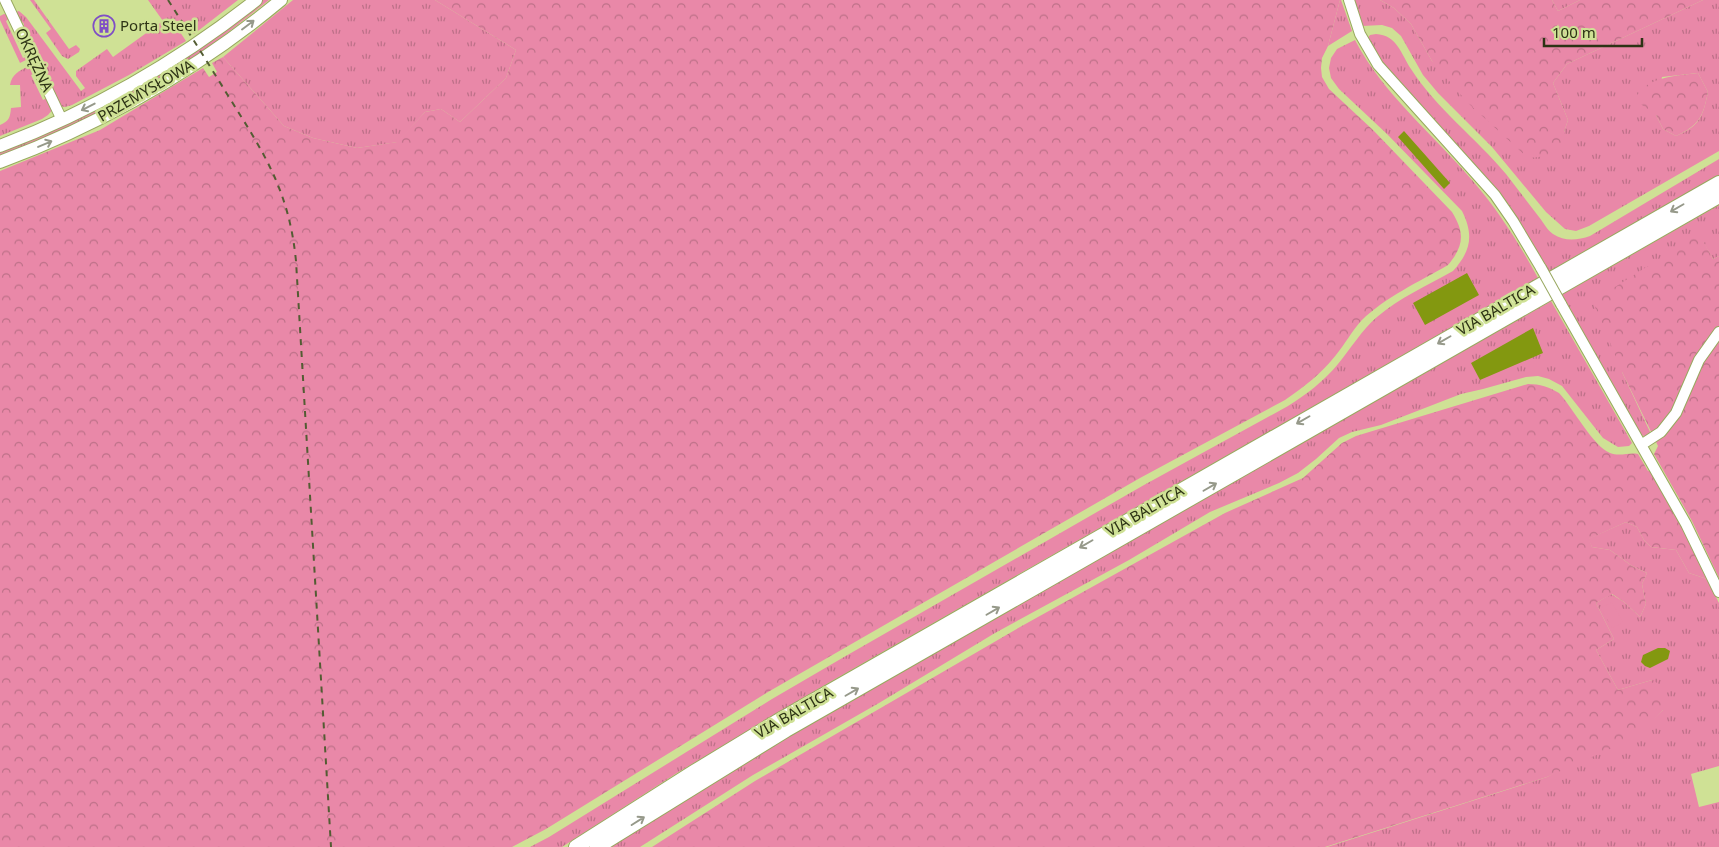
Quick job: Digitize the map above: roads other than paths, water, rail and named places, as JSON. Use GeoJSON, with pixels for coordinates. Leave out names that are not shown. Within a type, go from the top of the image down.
{"type":"FeatureCollection","features":[{"type":"Feature","properties":{"kind":"highway","name":"VIA BALTICA"},"geometry":{"type":"LineString","coordinates":[[576,847],[778,721],[1719,183]]}},
{"type":"Feature","properties":{"kind":"highway","name":"VIA BALTICA"},"geometry":{"type":"LineString","coordinates":[[597,847],[786,730],[1719,196]]}},
{"type":"Feature","properties":{"kind":"main road","name":"PRZEMYSŁOWA"},"geometry":{"type":"LineString","coordinates":[[0,146],[62,120],[115,93],[165,64],[206,37],[256,0]]}},
{"type":"Feature","properties":{"kind":"main road","name":"PRZEMYSŁOWA"},"geometry":{"type":"LineString","coordinates":[[0,162],[86,125],[153,89],[211,52],[281,0]]}},
{"type":"Feature","properties":{"kind":"street","name":"OKRĘŻNA"},"geometry":{"type":"LineString","coordinates":[[5,0],[62,120]]}},
{"type":"Feature","properties":{"kind":"street"},"geometry":{"type":"LineString","coordinates":[[1349,0],[1360,34],[1378,65],[1495,195],[1513,221],[1686,524],[1719,592]]}},
{"type":"Feature","properties":{"kind":"street"},"geometry":{"type":"LineString","coordinates":[[1641,445],[1661,432],[1676,413],[1699,360],[1719,332]]}},
{"type":"Feature","properties":{"kind":"railway"},"geometry":{"type":"LineString","coordinates":[[168,0],[263,154],[281,193],[293,236],[331,847]]}},
{"type":"Feature","properties":{"kind":"place","name":"Porta Steel"},"geometry":{"type":"Point","coordinates":[104,26]}}]}
